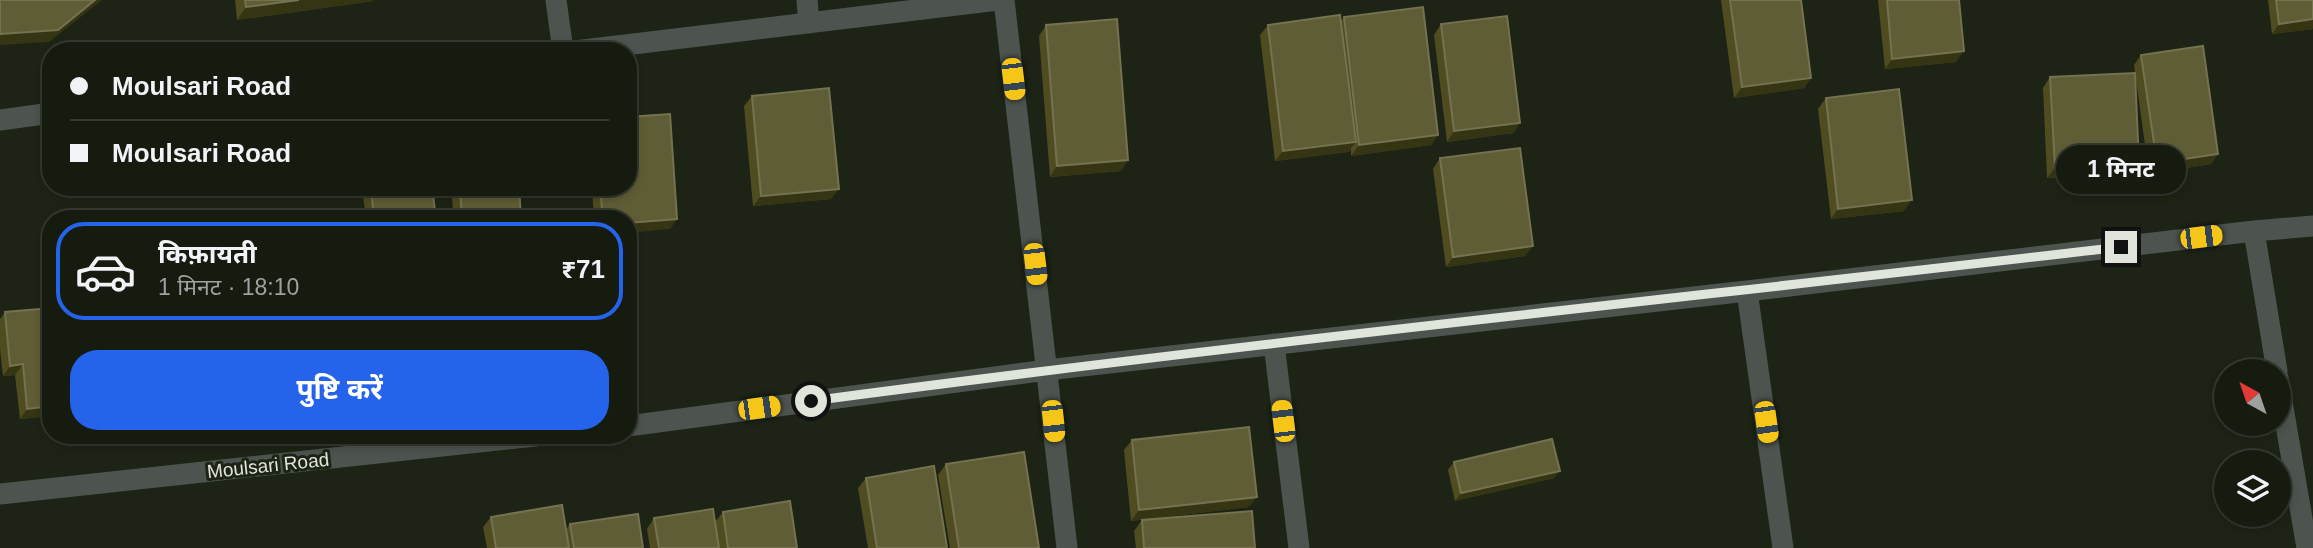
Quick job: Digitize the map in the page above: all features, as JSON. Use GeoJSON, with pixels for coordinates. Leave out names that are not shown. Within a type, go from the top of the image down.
{"type":"FeatureCollection","features":[{"type":"Feature","properties":{"kind":"street"},"geometry":{"type":"LineString","coordinates":[[556,0],[562,42]]}},
{"type":"Feature","properties":{"kind":"street"},"geometry":{"type":"LineString","coordinates":[[807,0],[809,23]]}},
{"type":"Feature","properties":{"kind":"street"},"geometry":{"type":"LineString","coordinates":[[637,44],[1001,0],[1067,548]]}},
{"type":"Feature","properties":{"kind":"street"},"geometry":{"type":"LineString","coordinates":[[0,120],[42,114]]}},
{"type":"Feature","properties":{"kind":"street"},"geometry":{"type":"LineString","coordinates":[[637,425],[1047,370],[2313,226]]}},
{"type":"Feature","properties":{"kind":"street"},"geometry":{"type":"LineString","coordinates":[[2254,231],[2275,359]]}},
{"type":"Feature","properties":{"kind":"street"},"geometry":{"type":"LineString","coordinates":[[1747,291],[1783,548]]}},
{"type":"Feature","properties":{"kind":"street"},"geometry":{"type":"LineString","coordinates":[[1274,344],[1299,548]]}},
{"type":"Feature","properties":{"kind":"street"},"geometry":{"type":"LineString","coordinates":[[2288,436],[2307,548]]}},
{"type":"Feature","properties":{"kind":"street","name":"Moulsari Road"},"geometry":{"type":"LineString","coordinates":[[0,494],[462,444]]}},
{"type":"Feature","properties":{"kind":"building"},"geometry":{"type":"Polygon","coordinates":[[[0,0],[95,0],[58,30],[0,34],[0,0]]]}},
{"type":"Feature","properties":{"kind":"building"},"geometry":{"type":"Polygon","coordinates":[[[245,0],[299,0],[246,7],[245,0]]]}},
{"type":"Feature","properties":{"kind":"building"},"geometry":{"type":"Polygon","coordinates":[[[1730,0],[1801,0],[1811,78],[1742,87],[1730,0]]]}},
{"type":"Feature","properties":{"kind":"building"},"geometry":{"type":"Polygon","coordinates":[[[1887,0],[1959,0],[1964,51],[1892,59],[1887,0]]]}},
{"type":"Feature","properties":{"kind":"building"},"geometry":{"type":"Polygon","coordinates":[[[2276,0],[2313,0],[2313,19],[2279,24],[2276,0]]]}},
{"type":"Feature","properties":{"kind":"building"},"geometry":{"type":"Polygon","coordinates":[[[1423,7],[1438,135],[1359,145],[1344,17],[1423,7]]]}},
{"type":"Feature","properties":{"kind":"building"},"geometry":{"type":"Polygon","coordinates":[[[1340,15],[1356,142],[1283,151],[1268,25],[1340,15]]]}},
{"type":"Feature","properties":{"kind":"building"},"geometry":{"type":"Polygon","coordinates":[[[1507,16],[1520,123],[1454,131],[1441,24],[1507,16]]]}},
{"type":"Feature","properties":{"kind":"building"},"geometry":{"type":"Polygon","coordinates":[[[1117,19],[1128,160],[1057,166],[1046,25],[1117,19]]]}},
{"type":"Feature","properties":{"kind":"building"},"geometry":{"type":"Polygon","coordinates":[[[2203,46],[2218,154],[2157,163],[2141,55],[2203,46]]]}},
{"type":"Feature","properties":{"kind":"building"},"geometry":{"type":"Polygon","coordinates":[[[2135,73],[2139,164],[2055,168],[2050,77],[2135,73]]]}},
{"type":"Feature","properties":{"kind":"building"},"geometry":{"type":"Polygon","coordinates":[[[829,88],[839,189],[761,196],[752,96],[829,88]]]}},
{"type":"Feature","properties":{"kind":"building"},"geometry":{"type":"Polygon","coordinates":[[[1899,89],[1912,200],[1838,209],[1826,98],[1899,89]]]}},
{"type":"Feature","properties":{"kind":"building"},"geometry":{"type":"Polygon","coordinates":[[[670,114],[677,219],[637,222],[637,210],[602,210],[601,196],[637,196],[637,116],[670,114]]]}},
{"type":"Feature","properties":{"kind":"building"},"geometry":{"type":"Polygon","coordinates":[[[1520,148],[1533,246],[1453,257],[1440,158],[1520,148]]]}},
{"type":"Feature","properties":{"kind":"building"},"geometry":{"type":"Polygon","coordinates":[[[372,196],[433,196],[435,210],[373,210],[372,196]]]}},
{"type":"Feature","properties":{"kind":"building"},"geometry":{"type":"Polygon","coordinates":[[[461,196],[520,196],[521,210],[461,210],[461,196]]]}},
{"type":"Feature","properties":{"kind":"building"},"geometry":{"type":"Polygon","coordinates":[[[42,309],[42,407],[27,409],[23,364],[10,366],[5,312],[42,309]]]}},
{"type":"Feature","properties":{"kind":"building"},"geometry":{"type":"Polygon","coordinates":[[[1249,427],[1257,497],[1139,510],[1132,440],[1249,427]]]}},
{"type":"Feature","properties":{"kind":"building"},"geometry":{"type":"Polygon","coordinates":[[[1552,439],[1560,471],[1461,493],[1454,462],[1552,439]]]}},
{"type":"Feature","properties":{"kind":"building"},"geometry":{"type":"Polygon","coordinates":[[[1024,452],[1039,548],[959,548],[946,464],[1024,452]]]}},
{"type":"Feature","properties":{"kind":"building"},"geometry":{"type":"Polygon","coordinates":[[[934,466],[947,548],[877,548],[866,478],[934,466]]]}},
{"type":"Feature","properties":{"kind":"building"},"geometry":{"type":"Polygon","coordinates":[[[790,501],[797,548],[728,548],[723,512],[790,501]]]}},
{"type":"Feature","properties":{"kind":"building"},"geometry":{"type":"Polygon","coordinates":[[[562,505],[569,548],[496,548],[491,517],[562,505]]]}},
{"type":"Feature","properties":{"kind":"building"},"geometry":{"type":"Polygon","coordinates":[[[713,509],[719,548],[659,548],[654,518],[713,509]]]}},
{"type":"Feature","properties":{"kind":"building"},"geometry":{"type":"Polygon","coordinates":[[[1252,511],[1255,548],[1144,548],[1142,520],[1252,511]]]}},
{"type":"Feature","properties":{"kind":"building"},"geometry":{"type":"Polygon","coordinates":[[[638,514],[643,548],[574,548],[570,524],[638,514]]]}},
{"type":"Feature","properties":{"kind":"route"},"geometry":{"type":"LineString","coordinates":[[811,401],[1072,367],[2121,247]]}}]}
